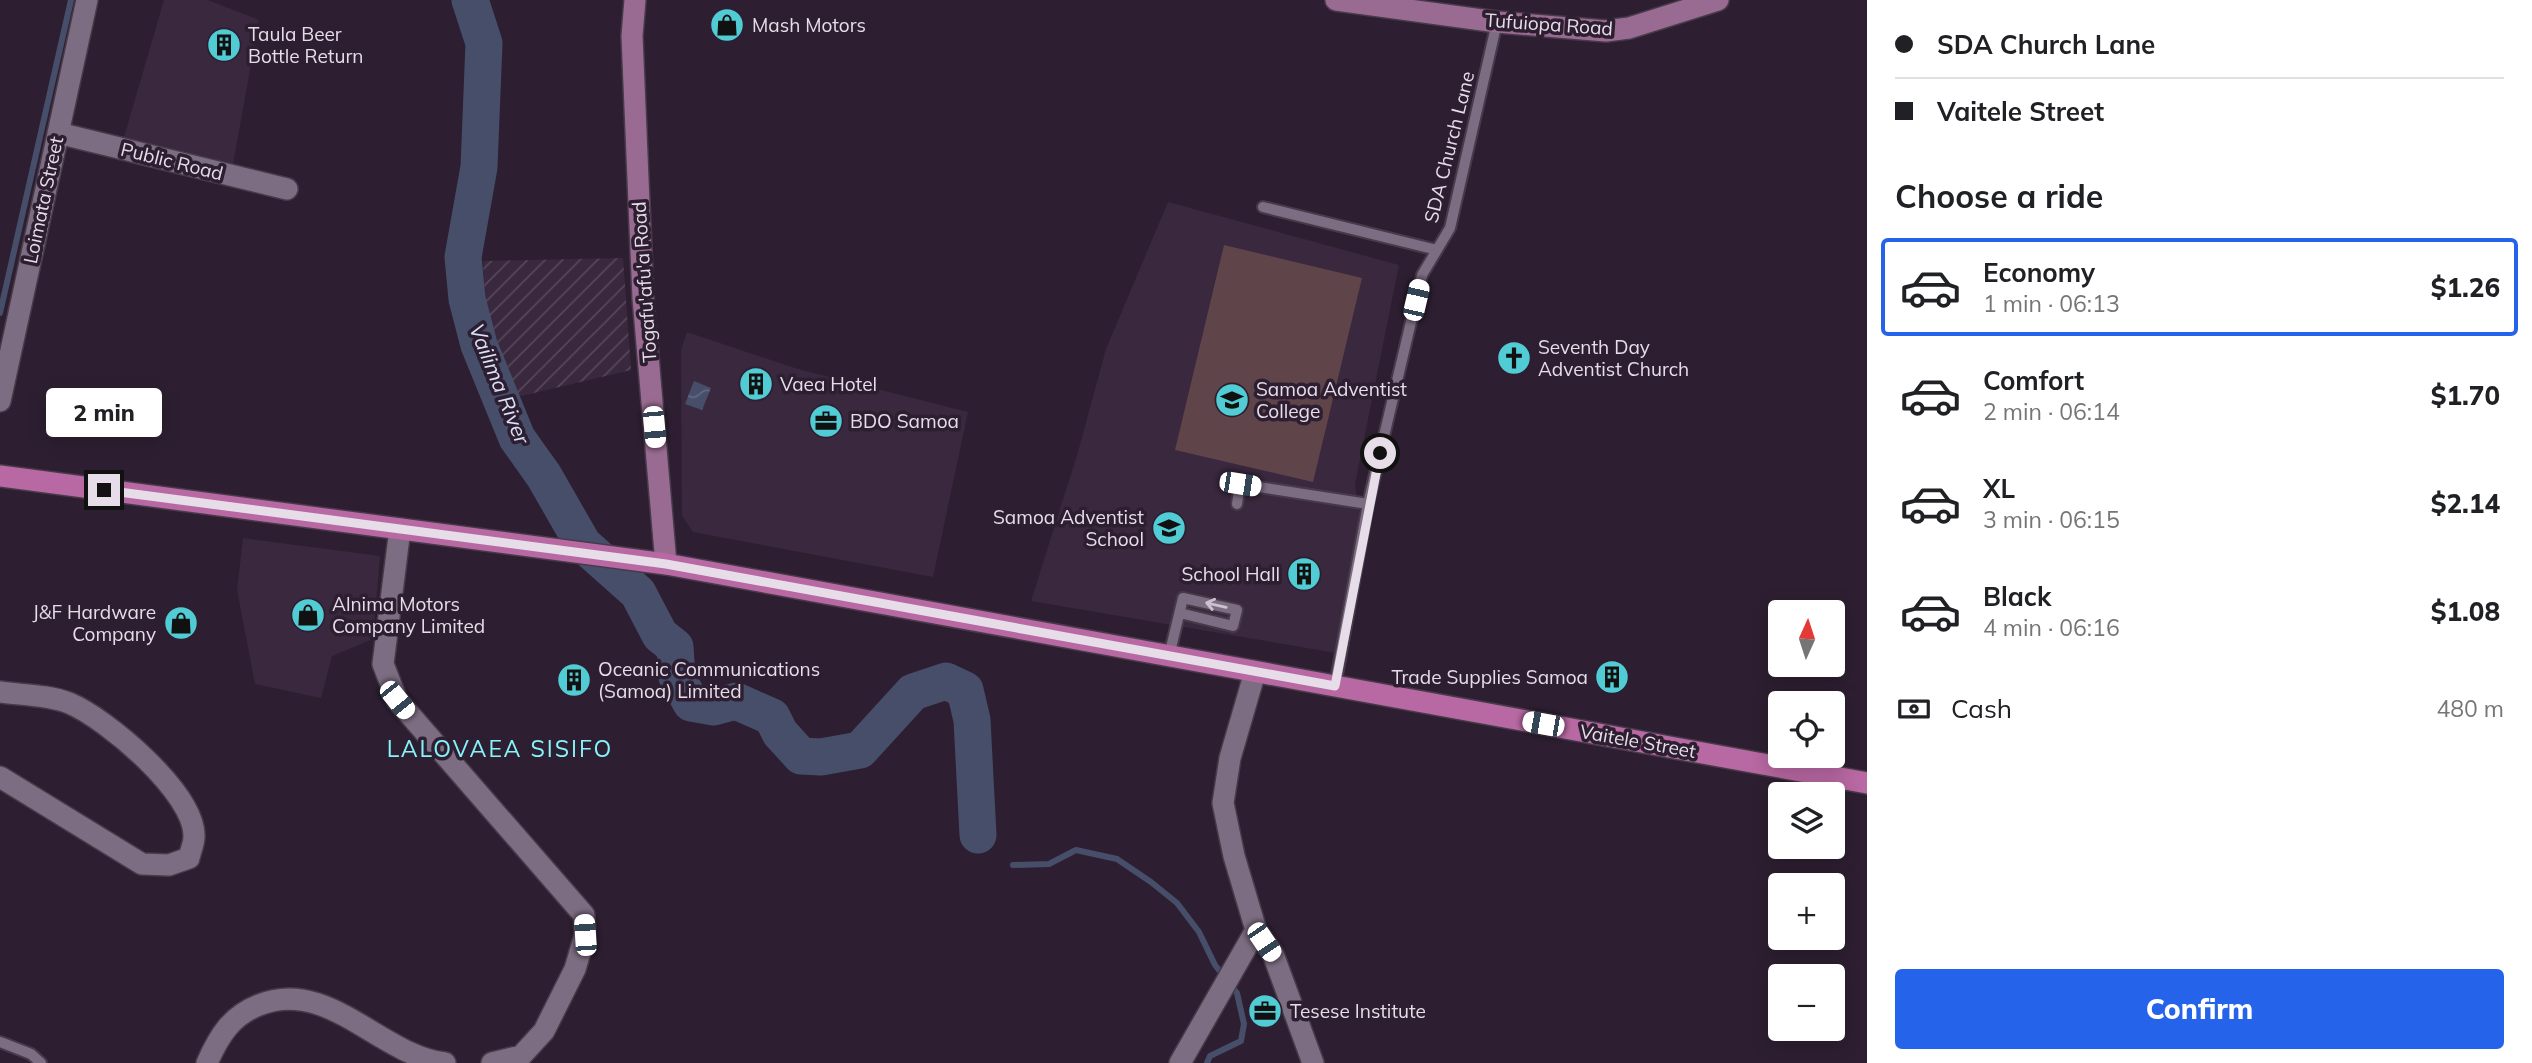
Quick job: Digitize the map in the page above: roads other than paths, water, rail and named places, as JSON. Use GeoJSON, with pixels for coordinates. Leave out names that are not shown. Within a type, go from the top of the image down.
{"type":"FeatureCollection","features":[{"type":"Feature","properties":{"kind":"main road"},"geometry":{"type":"LineString","coordinates":[[622,0],[632,36]]}},
{"type":"Feature","properties":{"kind":"main road","name":"Togafu'afu'a Road"},"geometry":{"type":"LineString","coordinates":[[635,0],[632,36],[643,299],[659,563]]}},
{"type":"Feature","properties":{"kind":"main road"},"geometry":{"type":"LineString","coordinates":[[632,36],[649,0]]}},
{"type":"Feature","properties":{"kind":"main road","name":"Tufuiopa Road"},"geometry":{"type":"LineString","coordinates":[[1336,0],[1497,22],[1616,30],[1717,0]]}},
{"type":"Feature","properties":{"kind":"main road","name":"Vaitele Street"},"geometry":{"type":"LineString","coordinates":[[0,476],[659,563],[1867,783]]}},
{"type":"Feature","properties":{"kind":"street","name":"Loimata Street"},"geometry":{"type":"LineString","coordinates":[[0,401],[87,0]]}},
{"type":"Feature","properties":{"kind":"street","name":"Public Road"},"geometry":{"type":"LineString","coordinates":[[58,133],[286,189]]}},
{"type":"Feature","properties":{"kind":"street"},"geometry":{"type":"LineString","coordinates":[[400,529],[383,664],[397,700],[584,915],[585,935],[575,969],[544,1031],[521,1056],[492,1063]]}},
{"type":"Feature","properties":{"kind":"street"},"geometry":{"type":"LineString","coordinates":[[1255,673],[1230,758],[1223,803],[1234,856],[1256,930],[1273,954],[1313,1063]]}},
{"type":"Feature","properties":{"kind":"street"},"geometry":{"type":"LineString","coordinates":[[0,692],[69,703],[110,728],[150,762],[181,800],[195,836],[189,858],[169,865],[142,864],[0,777]]}},
{"type":"Feature","properties":{"kind":"street"},"geometry":{"type":"LineString","coordinates":[[1180,1063],[1256,930]]}},
{"type":"Feature","properties":{"kind":"street"},"geometry":{"type":"LineString","coordinates":[[207,1063],[221,1032],[243,1011],[273,999],[308,1000],[349,1018],[426,1061],[445,1063]]}},
{"type":"Feature","properties":{"kind":"lane","name":"SDA Church Lane"},"geometry":{"type":"LineString","coordinates":[[1335,686],[1368,504],[1422,275],[1450,228],[1497,22]]}},
{"type":"Feature","properties":{"kind":"lane"},"geometry":{"type":"LineString","coordinates":[[1263,207],[1437,250]]}},
{"type":"Feature","properties":{"kind":"lane"},"geometry":{"type":"LineString","coordinates":[[1237,504],[1240,484],[1368,504]]}},
{"type":"Feature","properties":{"kind":"lane"},"geometry":{"type":"LineString","coordinates":[[1169,656],[1183,597],[1237,610],[1233,626],[1180,613]]}},
{"type":"Feature","properties":{"kind":"lane"},"geometry":{"type":"LineString","coordinates":[[0,1042],[32,1054],[41,1063]]}},
{"type":"Feature","properties":{"kind":"water"},"geometry":{"type":"Polygon","coordinates":[[[694,381],[711,388],[702,410],[685,404],[694,381]]]}},
{"type":"Feature","properties":{"kind":"waterway"},"geometry":{"type":"LineString","coordinates":[[0,313],[71,0]]}},
{"type":"Feature","properties":{"kind":"waterway","name":"Vailima River"},"geometry":{"type":"LineString","coordinates":[[470,0],[484,43],[479,167],[463,257],[467,299],[479,345],[517,438],[544,476],[583,544],[638,593],[660,635],[675,647],[677,677],[691,703],[714,707],[736,701],[772,717],[780,733],[801,756],[821,757],[860,750],[913,692],[946,681],[965,690],[972,720],[978,835]]}},
{"type":"Feature","properties":{"kind":"waterway","name":"Vailima River"},"geometry":{"type":"LineString","coordinates":[[1013,865],[1049,864],[1076,850],[1117,859],[1177,903],[1199,932],[1215,965],[1237,993],[1244,1024],[1241,1041],[1210,1056],[1207,1063]]}},
{"type":"Feature","properties":{"kind":"place","name":"Mash Motors"},"geometry":{"type":"Point","coordinates":[727,25]}},
{"type":"Feature","properties":{"kind":"place","name":"Taula Beer Bottle Return"},"geometry":{"type":"Point","coordinates":[224,45]}},
{"type":"Feature","properties":{"kind":"place","name":"Seventh Day Adventist Church"},"geometry":{"type":"Point","coordinates":[1514,358]}},
{"type":"Feature","properties":{"kind":"place","name":"Vaea Hotel"},"geometry":{"type":"Point","coordinates":[756,384]}},
{"type":"Feature","properties":{"kind":"place","name":"Samoa Adventist College"},"geometry":{"type":"Point","coordinates":[1232,400]}},
{"type":"Feature","properties":{"kind":"place","name":"BDO Samoa"},"geometry":{"type":"Point","coordinates":[826,421]}},
{"type":"Feature","properties":{"kind":"place","name":"Samoa Adventist School"},"geometry":{"type":"Point","coordinates":[1169,528]}},
{"type":"Feature","properties":{"kind":"place","name":"School Hall"},"geometry":{"type":"Point","coordinates":[1304,574]}},
{"type":"Feature","properties":{"kind":"place","name":"Alnima Motors Company Limited"},"geometry":{"type":"Point","coordinates":[308,615]}},
{"type":"Feature","properties":{"kind":"place","name":"J&F Hardware Company"},"geometry":{"type":"Point","coordinates":[181,623]}},
{"type":"Feature","properties":{"kind":"place","name":"Trade Supplies Samoa"},"geometry":{"type":"Point","coordinates":[1612,677]}},
{"type":"Feature","properties":{"kind":"place","name":"Oceanic Communications (Samoa) Limited"},"geometry":{"type":"Point","coordinates":[574,680]}},
{"type":"Feature","properties":{"kind":"place","name":"Tesese Institute"},"geometry":{"type":"Point","coordinates":[1265,1011]}},
{"type":"Feature","properties":{"kind":"district","name":"LALOVAEA SISIFO"},"geometry":{"type":"Point","coordinates":[500,749]}}]}
